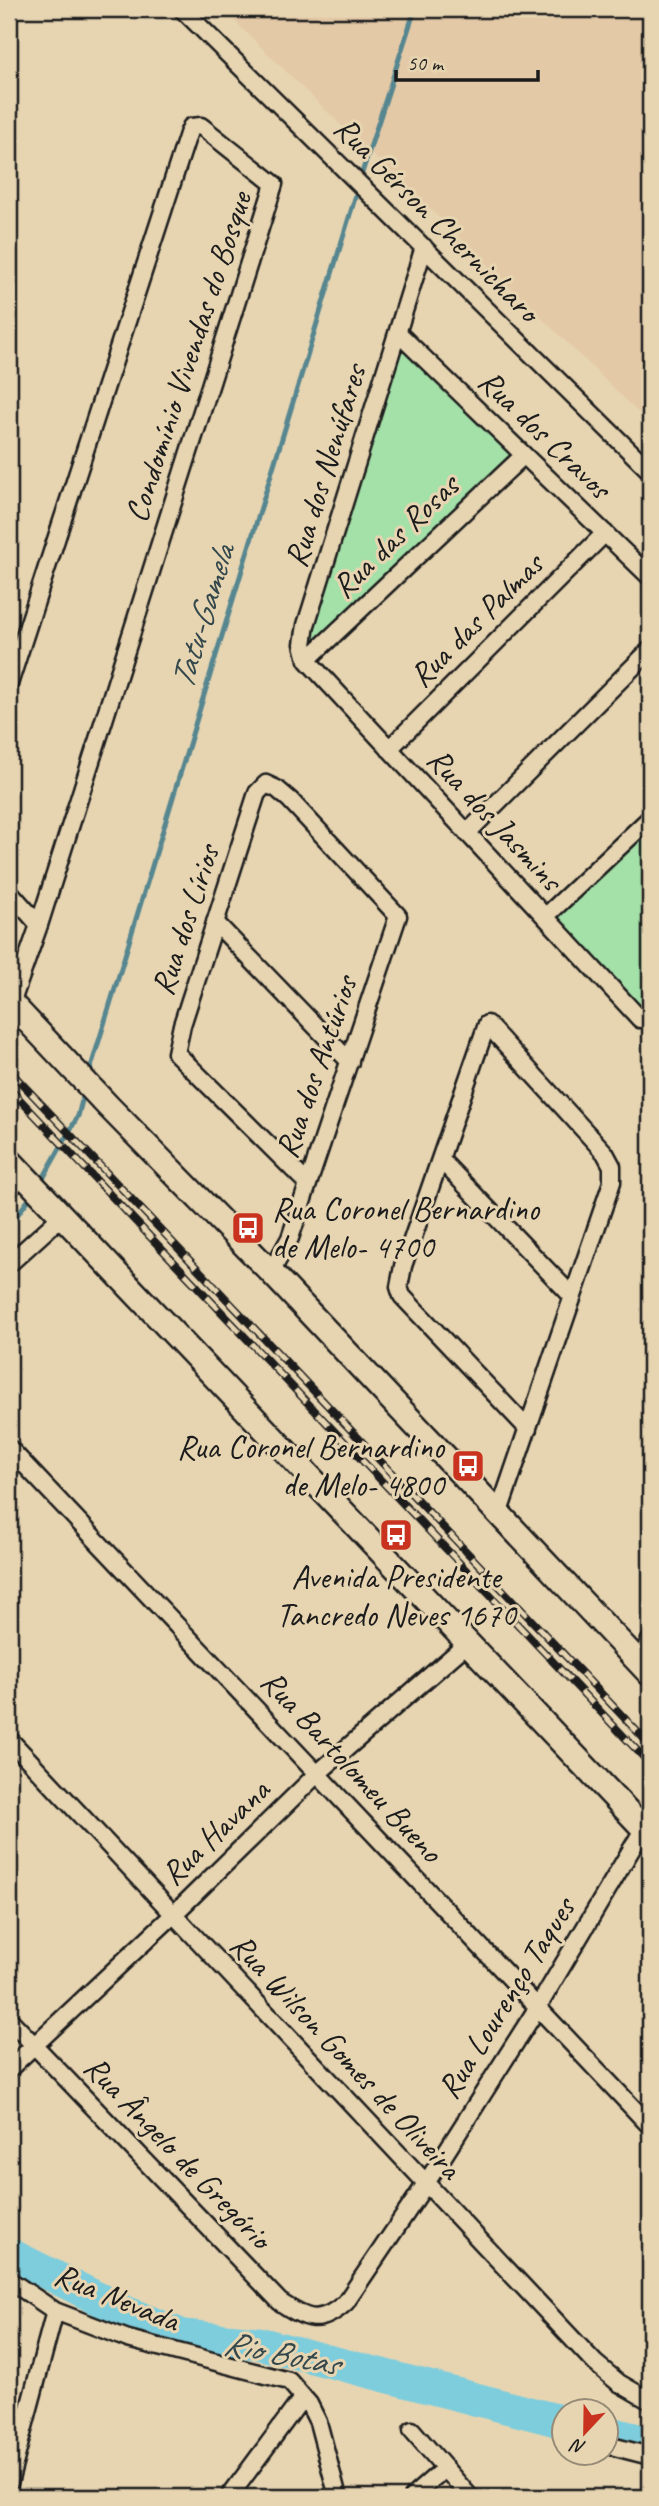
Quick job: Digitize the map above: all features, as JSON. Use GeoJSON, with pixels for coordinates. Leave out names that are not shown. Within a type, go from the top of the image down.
{"type":"FeatureCollection","features":[{"type":"Feature","properties":{"kind":"main road"},"geometry":{"type":"LineString","coordinates":[[10,1003],[271,1272],[646,1670]]}},
{"type":"Feature","properties":{"kind":"main road"},"geometry":{"type":"LineString","coordinates":[[17,1176],[60,1214],[647,1831]]}},
{"type":"Feature","properties":{"kind":"street","name":"Rua Gérson Chernicharo"},"geometry":{"type":"LineString","coordinates":[[181,9],[650,471]]}},
{"type":"Feature","properties":{"kind":"street","name":"Condomínio Vivendas do Bosque"},"geometry":{"type":"LineString","coordinates":[[9,684],[188,134],[191,127],[201,126],[274,184],[39,925],[10,1003]]}},
{"type":"Feature","properties":{"kind":"street","name":"Rua dos Nenúfares"},"geometry":{"type":"LineString","coordinates":[[307,660],[303,644],[306,625],[424,247]]}},
{"type":"Feature","properties":{"kind":"street","name":"Rua dos Cravos"},"geometry":{"type":"LineString","coordinates":[[398,333],[650,577]]}},
{"type":"Feature","properties":{"kind":"street","name":"Rua das Rosas"},"geometry":{"type":"LineString","coordinates":[[307,660],[524,455]]}},
{"type":"Feature","properties":{"kind":"street","name":"Rua das Palmas"},"geometry":{"type":"LineString","coordinates":[[389,749],[605,533]]}},
{"type":"Feature","properties":{"kind":"street"},"geometry":{"type":"LineString","coordinates":[[467,833],[650,650]]}},
{"type":"Feature","properties":{"kind":"street","name":"Rua dos Jasmins"},"geometry":{"type":"LineString","coordinates":[[307,660],[545,917],[645,1019]]}},
{"type":"Feature","properties":{"kind":"street","name":"Rua dos Antúrios"},"geometry":{"type":"LineString","coordinates":[[253,806],[257,793],[266,784],[277,789],[398,916],[290,1238],[271,1272]]}},
{"type":"Feature","properties":{"kind":"street","name":"Rua dos Lírios"},"geometry":{"type":"LineString","coordinates":[[253,806],[182,1025],[176,1053],[308,1184]]}},
{"type":"Feature","properties":{"kind":"street"},"geometry":{"type":"LineString","coordinates":[[545,917],[650,818]]}},
{"type":"Feature","properties":{"kind":"street"},"geometry":{"type":"LineString","coordinates":[[9,891],[39,925]]}},
{"type":"Feature","properties":{"kind":"street"},"geometry":{"type":"LineString","coordinates":[[215,922],[351,1062]]}},
{"type":"Feature","properties":{"kind":"street"},"geometry":{"type":"LineString","coordinates":[[499,1512],[612,1182],[612,1166],[605,1153],[487,1024],[403,1266],[399,1287],[402,1296],[527,1429]]}},
{"type":"Feature","properties":{"kind":"street"},"geometry":{"type":"LineString","coordinates":[[442,1160],[573,1297]]}},
{"type":"Feature","properties":{"kind":"street"},"geometry":{"type":"LineString","coordinates":[[9,1264],[60,1214]]}},
{"type":"Feature","properties":{"kind":"street","name":"Rua Bartolomeu Bueno"},"geometry":{"type":"LineString","coordinates":[[9,1448],[650,2126]]}},
{"type":"Feature","properties":{"kind":"street"},"geometry":{"type":"LineString","coordinates":[[646,1670],[650,1640]]}},
{"type":"Feature","properties":{"kind":"street","name":"Rua Havana"},"geometry":{"type":"LineString","coordinates":[[9,2069],[318,1773],[468,1643]]}},
{"type":"Feature","properties":{"kind":"street","name":"Rua Wilson Gomes de Oliveira"},"geometry":{"type":"LineString","coordinates":[[9,1739],[595,2363],[620,2383],[650,2400]]}},
{"type":"Feature","properties":{"kind":"street","name":"Rua Lourenço Taques"},"geometry":{"type":"LineString","coordinates":[[310,2318],[323,2318],[334,2313],[346,2302],[425,2185],[647,1831]]}},
{"type":"Feature","properties":{"kind":"street","name":"Rua Ângelo de Gregório"},"geometry":{"type":"LineString","coordinates":[[9,2019],[280,2302],[310,2318]]}},
{"type":"Feature","properties":{"kind":"street","name":"Rua Nevada"},"geometry":{"type":"LineString","coordinates":[[9,2280],[55,2311],[128,2339],[289,2381],[303,2397]]}},
{"type":"Feature","properties":{"kind":"street"},"geometry":{"type":"LineString","coordinates":[[9,2483],[55,2311]]}},
{"type":"Feature","properties":{"kind":"street"},"geometry":{"type":"LineString","coordinates":[[229,2497],[303,2397],[318,2422],[338,2497]]}},
{"type":"Feature","properties":{"kind":"street"},"geometry":{"type":"LineString","coordinates":[[412,2430],[470,2497]]}},
{"type":"Feature","properties":{"kind":"street"},"geometry":{"type":"LineString","coordinates":[[620,2447],[650,2456]]}},
{"type":"Feature","properties":{"kind":"street"},"geometry":{"type":"LineString","coordinates":[[412,2497],[445,2468]]}},
{"type":"Feature","properties":{"kind":"shaded area"},"geometry":{"type":"Polygon","coordinates":[[[222,9],[650,9],[650,424],[425,204],[222,9]]]}},
{"type":"Feature","properties":{"kind":"green space"},"geometry":{"type":"Polygon","coordinates":[[[400,340],[515,454],[309,653],[307,645],[400,340]]]}},
{"type":"Feature","properties":{"kind":"green space"},"geometry":{"type":"Polygon","coordinates":[[[650,825],[650,1014],[640,1019],[550,918],[650,825]]]}},
{"type":"Feature","properties":{"kind":"waterway","name":"Tatu-Gamela"},"geometry":{"type":"LineString","coordinates":[[360,179],[415,9]]}},
{"type":"Feature","properties":{"kind":"waterway","name":"Tatu-Gamela"},"geometry":{"type":"LineString","coordinates":[[88,1077],[358,188]]}},
{"type":"Feature","properties":{"kind":"waterway","name":"Tatu-Gamela"},"geometry":{"type":"LineString","coordinates":[[40,1184],[78,1116],[85,1089]]}},
{"type":"Feature","properties":{"kind":"waterway","name":"Tatu-Gamela"},"geometry":{"type":"LineString","coordinates":[[9,1226],[32,1195]]}},
{"type":"Feature","properties":{"kind":"waterway","name":"Rio Botas"},"geometry":{"type":"LineString","coordinates":[[9,2254],[123,2311],[183,2336],[258,2343],[550,2418]]}},
{"type":"Feature","properties":{"kind":"waterway","name":"Rio Botas"},"geometry":{"type":"LineString","coordinates":[[620,2436],[650,2443]]}},
{"type":"Feature","properties":{"kind":"railway"},"geometry":{"type":"LineString","coordinates":[[9,1070],[650,1745]]}},
{"type":"Feature","properties":{"kind":"railway"},"geometry":{"type":"LineString","coordinates":[[9,1088],[650,1764]]}},
{"type":"Feature","properties":{"kind":"place","name":"Rua Coronel Bernardino de Melo- 4700"},"geometry":{"type":"Point","coordinates":[248,1228]}},
{"type":"Feature","properties":{"kind":"place","name":"Rua Coronel Bernardino de Melo- 4800"},"geometry":{"type":"Point","coordinates":[468,1466]}},
{"type":"Feature","properties":{"kind":"place","name":"Avenida Presidente Tancredo Neves 1670"},"geometry":{"type":"Point","coordinates":[396,1535]}}]}
